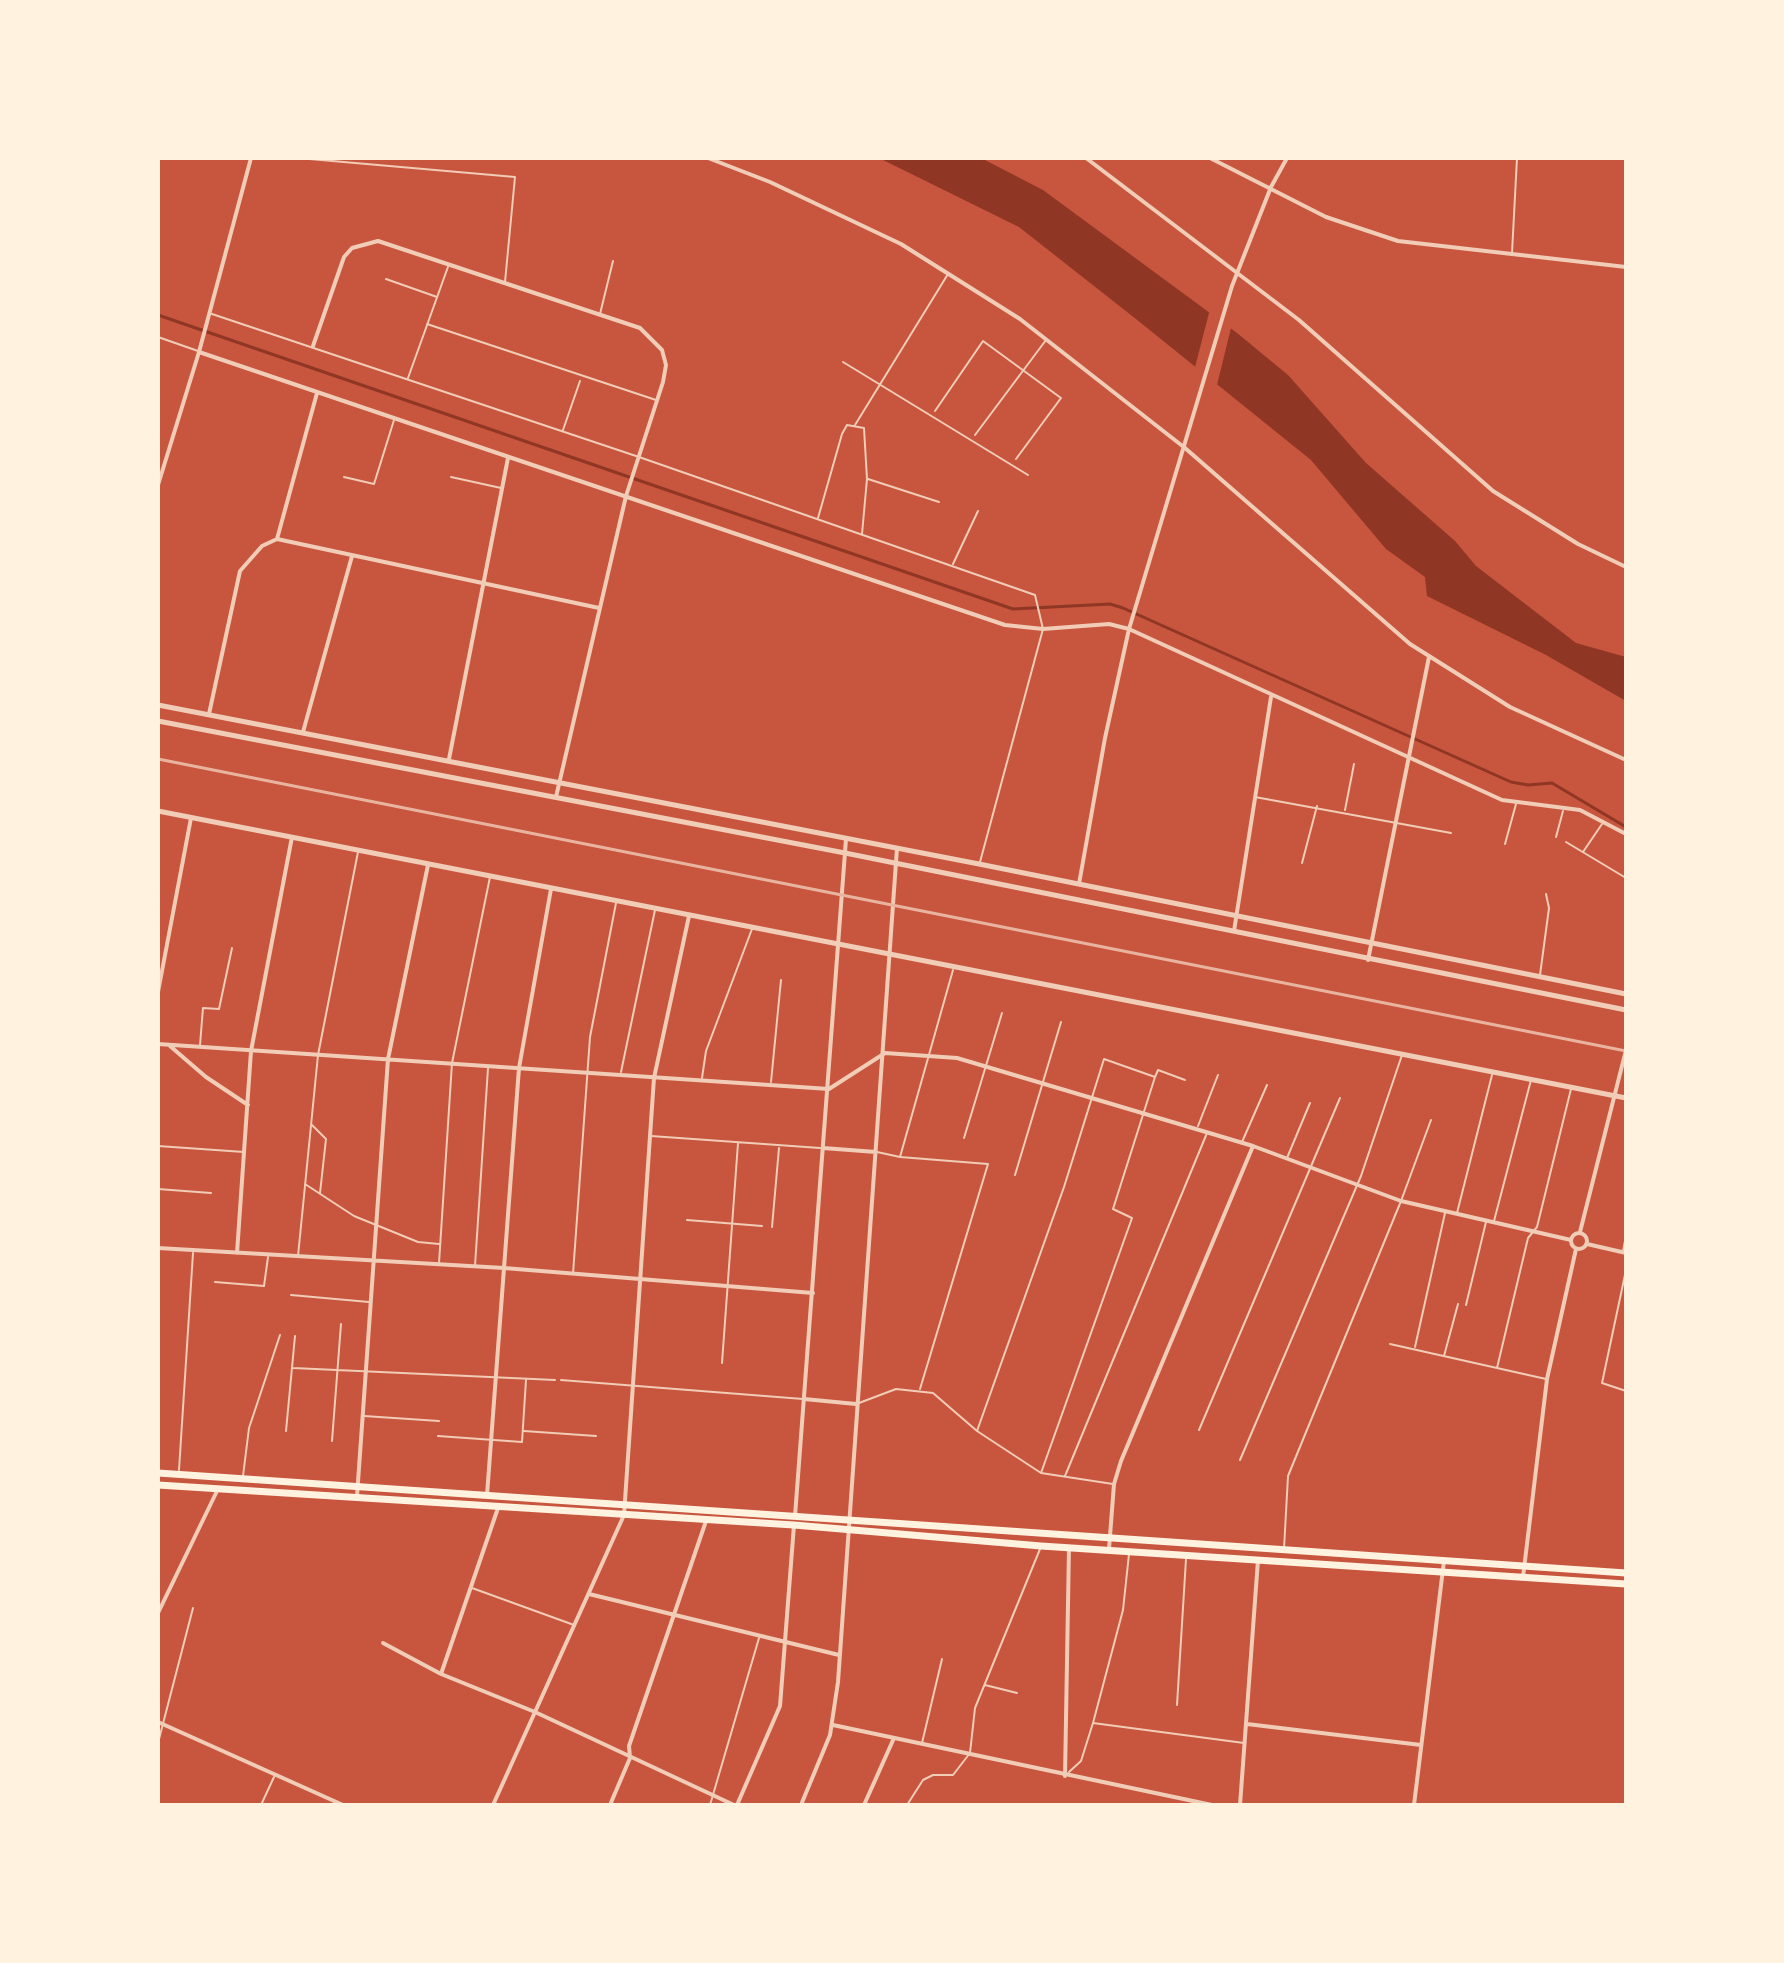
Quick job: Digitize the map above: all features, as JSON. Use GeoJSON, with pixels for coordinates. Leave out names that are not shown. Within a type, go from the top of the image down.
{"type":"FeatureCollection","features":[{"type":"Feature","properties":{"kind":"main road"},"geometry":{"type":"LineString","coordinates":[[158,1473],[1626,1573]]}},
{"type":"Feature","properties":{"kind":"main road"},"geometry":{"type":"LineString","coordinates":[[158,1485],[794,1525],[1041,1546],[1626,1584]]}},
{"type":"Feature","properties":{"kind":"street"},"geometry":{"type":"LineString","coordinates":[[158,485],[199,352],[251,158]]}},
{"type":"Feature","properties":{"kind":"street"},"geometry":{"type":"LineString","coordinates":[[708,158],[839,213],[949,273],[1046,339],[1185,448],[1263,519],[1429,657],[1510,707],[1626,760]]}},
{"type":"Feature","properties":{"kind":"street"},"geometry":{"type":"LineString","coordinates":[[1086,158],[1299,320],[1493,491],[1578,544],[1626,567]]}},
{"type":"Feature","properties":{"kind":"street"},"geometry":{"type":"LineString","coordinates":[[1210,158],[1326,217],[1398,241],[1626,267]]}},
{"type":"Feature","properties":{"kind":"street"},"geometry":{"type":"LineString","coordinates":[[1079,884],[1105,738],[1130,627],[1232,286],[1271,187],[1287,158]]}},
{"type":"Feature","properties":{"kind":"street"},"geometry":{"type":"LineString","coordinates":[[313,346],[338,268],[352,248],[378,241],[640,328],[654,337],[662,350],[666,365],[626,496],[556,797]]}},
{"type":"Feature","properties":{"kind":"street"},"geometry":{"type":"LineString","coordinates":[[199,352],[1005,625],[1043,629],[1088,624],[1130,627],[1271,697],[1502,800],[1580,810],[1626,834]]}},
{"type":"Feature","properties":{"kind":"street"},"geometry":{"type":"LineString","coordinates":[[277,539],[317,393]]}},
{"type":"Feature","properties":{"kind":"street"},"geometry":{"type":"LineString","coordinates":[[449,759],[508,458]]}},
{"type":"Feature","properties":{"kind":"street"},"geometry":{"type":"LineString","coordinates":[[209,714],[240,571],[262,546],[277,539],[599,608]]}},
{"type":"Feature","properties":{"kind":"street"},"geometry":{"type":"LineString","coordinates":[[303,732],[352,556]]}},
{"type":"Feature","properties":{"kind":"street"},"geometry":{"type":"LineString","coordinates":[[1368,960],[1429,657]]}},
{"type":"Feature","properties":{"kind":"street"},"geometry":{"type":"LineString","coordinates":[[1234,931],[1271,697]]}},
{"type":"Feature","properties":{"kind":"street"},"geometry":{"type":"LineString","coordinates":[[158,705],[449,759],[1626,994]]}},
{"type":"Feature","properties":{"kind":"street"},"geometry":{"type":"LineString","coordinates":[[158,721],[845,853],[1626,1010]]}},
{"type":"Feature","properties":{"kind":"street"},"geometry":{"type":"LineString","coordinates":[[158,811],[1626,1098]]}},
{"type":"Feature","properties":{"kind":"street"},"geometry":{"type":"LineString","coordinates":[[158,992],[191,818]]}},
{"type":"Feature","properties":{"kind":"street"},"geometry":{"type":"LineString","coordinates":[[237,1253],[251,1051],[292,837]]}},
{"type":"Feature","properties":{"kind":"street"},"geometry":{"type":"LineString","coordinates":[[383,1643],[441,1674],[535,1712],[735,1805],[780,1706],[846,838]]}},
{"type":"Feature","properties":{"kind":"street"},"geometry":{"type":"LineString","coordinates":[[801,1805],[833,1725],[840,1656],[856,1404],[885,1053],[897,848]]}},
{"type":"Feature","properties":{"kind":"street"},"geometry":{"type":"LineString","coordinates":[[357,1498],[388,1059],[428,865]]}},
{"type":"Feature","properties":{"kind":"street"},"geometry":{"type":"LineString","coordinates":[[487,1495],[519,1068],[551,889]]}},
{"type":"Feature","properties":{"kind":"street"},"geometry":{"type":"LineString","coordinates":[[493,1805],[624,1515],[654,1078],[689,916]]}},
{"type":"Feature","properties":{"kind":"street"},"geometry":{"type":"LineString","coordinates":[[158,1044],[829,1089],[885,1053],[957,1058],[1253,1146],[1401,1201],[1571,1240],[1576,1249],[1547,1379],[1523,1577]]}},
{"type":"Feature","properties":{"kind":"street"},"geometry":{"type":"LineString","coordinates":[[167,1044],[206,1077],[248,1105]]}},
{"type":"Feature","properties":{"kind":"street"},"geometry":{"type":"LineString","coordinates":[[1571,1240],[1580,1232],[1612,1095],[1626,1050]]}},
{"type":"Feature","properties":{"kind":"street"},"geometry":{"type":"LineString","coordinates":[[1109,1549],[1114,1484],[1253,1146]]}},
{"type":"Feature","properties":{"kind":"street"},"geometry":{"type":"LineString","coordinates":[[823,1148],[876,1152]]}},
{"type":"Feature","properties":{"kind":"street"},"geometry":{"type":"LineString","coordinates":[[1580,1232],[1586,1235],[1587,1244]]}},
{"type":"Feature","properties":{"kind":"street"},"geometry":{"type":"LineString","coordinates":[[1576,1249],[1587,1244],[1624,1252]]}},
{"type":"Feature","properties":{"kind":"street"},"geometry":{"type":"LineString","coordinates":[[158,1248],[504,1268],[813,1293]]}},
{"type":"Feature","properties":{"kind":"street"},"geometry":{"type":"LineString","coordinates":[[804,1399],[856,1404]]}},
{"type":"Feature","properties":{"kind":"street"},"geometry":{"type":"LineString","coordinates":[[158,1613],[218,1489]]}},
{"type":"Feature","properties":{"kind":"street"},"geometry":{"type":"LineString","coordinates":[[441,1674],[498,1508]]}},
{"type":"Feature","properties":{"kind":"street"},"geometry":{"type":"LineString","coordinates":[[610,1805],[630,1758],[629,1746],[706,1521]]}},
{"type":"Feature","properties":{"kind":"street"},"geometry":{"type":"LineString","coordinates":[[1065,1776],[1069,1547]]}},
{"type":"Feature","properties":{"kind":"street"},"geometry":{"type":"LineString","coordinates":[[1240,1805],[1258,1560]]}},
{"type":"Feature","properties":{"kind":"street"},"geometry":{"type":"LineString","coordinates":[[1414,1805],[1444,1560]]}},
{"type":"Feature","properties":{"kind":"street"},"geometry":{"type":"LineString","coordinates":[[589,1594],[840,1656]]}},
{"type":"Feature","properties":{"kind":"street"},"geometry":{"type":"LineString","coordinates":[[158,1722],[343,1805]]}},
{"type":"Feature","properties":{"kind":"street"},"geometry":{"type":"LineString","coordinates":[[1247,1724],[1421,1745]]}},
{"type":"Feature","properties":{"kind":"street"},"geometry":{"type":"LineString","coordinates":[[833,1725],[1212,1805]]}},
{"type":"Feature","properties":{"kind":"street"},"geometry":{"type":"LineString","coordinates":[[864,1805],[894,1738]]}},
{"type":"Feature","properties":{"kind":"lane"},"geometry":{"type":"LineString","coordinates":[[298,158],[515,177],[505,282]]}},
{"type":"Feature","properties":{"kind":"lane"},"geometry":{"type":"LineString","coordinates":[[1512,255],[1517,158]]}},
{"type":"Feature","properties":{"kind":"lane"},"geometry":{"type":"LineString","coordinates":[[600,314],[613,261]]}},
{"type":"Feature","properties":{"kind":"lane"},"geometry":{"type":"LineString","coordinates":[[408,379],[450,263]]}},
{"type":"Feature","properties":{"kind":"lane"},"geometry":{"type":"LineString","coordinates":[[855,426],[878,382],[949,273]]}},
{"type":"Feature","properties":{"kind":"lane"},"geometry":{"type":"LineString","coordinates":[[386,279],[437,297]]}},
{"type":"Feature","properties":{"kind":"lane"},"geometry":{"type":"LineString","coordinates":[[209,313],[639,457],[1035,595],[1043,629],[979,864]]}},
{"type":"Feature","properties":{"kind":"lane"},"geometry":{"type":"LineString","coordinates":[[427,324],[657,400]]}},
{"type":"Feature","properties":{"kind":"lane"},"geometry":{"type":"LineString","coordinates":[[158,337],[199,352]]}},
{"type":"Feature","properties":{"kind":"lane"},"geometry":{"type":"LineString","coordinates":[[975,435],[1046,339]]}},
{"type":"Feature","properties":{"kind":"lane"},"geometry":{"type":"LineString","coordinates":[[935,411],[983,341],[1061,398],[1016,459]]}},
{"type":"Feature","properties":{"kind":"lane"},"geometry":{"type":"LineString","coordinates":[[843,362],[1028,475]]}},
{"type":"Feature","properties":{"kind":"lane"},"geometry":{"type":"LineString","coordinates":[[563,432],[580,381]]}},
{"type":"Feature","properties":{"kind":"lane"},"geometry":{"type":"LineString","coordinates":[[344,477],[374,484],[395,417]]}},
{"type":"Feature","properties":{"kind":"lane"},"geometry":{"type":"LineString","coordinates":[[817,519],[842,434],[847,425],[864,428],[867,479],[862,535]]}},
{"type":"Feature","properties":{"kind":"lane"},"geometry":{"type":"LineString","coordinates":[[451,477],[502,489]]}},
{"type":"Feature","properties":{"kind":"lane"},"geometry":{"type":"LineString","coordinates":[[867,479],[939,502]]}},
{"type":"Feature","properties":{"kind":"lane"},"geometry":{"type":"LineString","coordinates":[[952,565],[978,511]]}},
{"type":"Feature","properties":{"kind":"lane"},"geometry":{"type":"LineString","coordinates":[[1345,811],[1354,764]]}},
{"type":"Feature","properties":{"kind":"lane"},"geometry":{"type":"LineString","coordinates":[[1254,797],[1345,811],[1451,833]]}},
{"type":"Feature","properties":{"kind":"lane"},"geometry":{"type":"LineString","coordinates":[[1505,844],[1516,803]]}},
{"type":"Feature","properties":{"kind":"lane"},"geometry":{"type":"LineString","coordinates":[[1302,863],[1317,806]]}},
{"type":"Feature","properties":{"kind":"lane"},"geometry":{"type":"LineString","coordinates":[[1556,837],[1564,806]]}},
{"type":"Feature","properties":{"kind":"lane"},"geometry":{"type":"LineString","coordinates":[[1582,852],[1602,823]]}},
{"type":"Feature","properties":{"kind":"lane"},"geometry":{"type":"LineString","coordinates":[[1566,842],[1626,878]]}},
{"type":"Feature","properties":{"kind":"lane"},"geometry":{"type":"LineString","coordinates":[[298,1257],[318,1055],[358,850]]}},
{"type":"Feature","properties":{"kind":"lane"},"geometry":{"type":"LineString","coordinates":[[439,1265],[452,1063],[490,876]]}},
{"type":"Feature","properties":{"kind":"lane"},"geometry":{"type":"LineString","coordinates":[[1540,976],[1549,908],[1546,894]]}},
{"type":"Feature","properties":{"kind":"lane"},"geometry":{"type":"LineString","coordinates":[[573,1275],[586,1073],[616,902]]}},
{"type":"Feature","properties":{"kind":"lane"},"geometry":{"type":"LineString","coordinates":[[620,1076],[655,909]]}},
{"type":"Feature","properties":{"kind":"lane"},"geometry":{"type":"LineString","coordinates":[[702,1081],[706,1051],[753,928]]}},
{"type":"Feature","properties":{"kind":"lane"},"geometry":{"type":"LineString","coordinates":[[200,1047],[203,1008],[219,1009],[232,948]]}},
{"type":"Feature","properties":{"kind":"lane"},"geometry":{"type":"LineString","coordinates":[[900,1157],[955,965]]}},
{"type":"Feature","properties":{"kind":"lane"},"geometry":{"type":"LineString","coordinates":[[771,1086],[781,980]]}},
{"type":"Feature","properties":{"kind":"lane"},"geometry":{"type":"LineString","coordinates":[[964,1138],[1002,1013]]}},
{"type":"Feature","properties":{"kind":"lane"},"geometry":{"type":"LineString","coordinates":[[1015,1175],[1061,1022]]}},
{"type":"Feature","properties":{"kind":"lane"},"geometry":{"type":"LineString","coordinates":[[1240,1460],[1355,1186],[1402,1054]]}},
{"type":"Feature","properties":{"kind":"lane"},"geometry":{"type":"LineString","coordinates":[[977,1431],[1104,1059],[1155,1077]]}},
{"type":"Feature","properties":{"kind":"lane"},"geometry":{"type":"LineString","coordinates":[[475,1267],[488,1066]]}},
{"type":"Feature","properties":{"kind":"lane"},"geometry":{"type":"LineString","coordinates":[[1041,1473],[1132,1218],[1113,1209],[1155,1077],[1158,1070],[1185,1080]]}},
{"type":"Feature","properties":{"kind":"lane"},"geometry":{"type":"LineString","coordinates":[[1457,1214],[1494,1070]]}},
{"type":"Feature","properties":{"kind":"lane"},"geometry":{"type":"LineString","coordinates":[[1197,1129],[1218,1075]]}},
{"type":"Feature","properties":{"kind":"lane"},"geometry":{"type":"LineString","coordinates":[[1494,1222],[1532,1079]]}},
{"type":"Feature","properties":{"kind":"lane"},"geometry":{"type":"LineString","coordinates":[[1242,1143],[1267,1085]]}},
{"type":"Feature","properties":{"kind":"lane"},"geometry":{"type":"LineString","coordinates":[[1497,1368],[1528,1238],[1537,1227],[1571,1088]]}},
{"type":"Feature","properties":{"kind":"lane"},"geometry":{"type":"LineString","coordinates":[[1199,1430],[1340,1098]]}},
{"type":"Feature","properties":{"kind":"lane"},"geometry":{"type":"LineString","coordinates":[[1287,1159],[1310,1103]]}},
{"type":"Feature","properties":{"kind":"lane"},"geometry":{"type":"LineString","coordinates":[[1284,1550],[1288,1476],[1431,1120]]}},
{"type":"Feature","properties":{"kind":"lane"},"geometry":{"type":"LineString","coordinates":[[310,1123],[326,1139],[320,1194]]}},
{"type":"Feature","properties":{"kind":"lane"},"geometry":{"type":"LineString","coordinates":[[1065,1476],[1207,1132]]}},
{"type":"Feature","properties":{"kind":"lane"},"geometry":{"type":"LineString","coordinates":[[649,1136],[823,1148]]}},
{"type":"Feature","properties":{"kind":"lane"},"geometry":{"type":"LineString","coordinates":[[722,1363],[738,1143]]}},
{"type":"Feature","properties":{"kind":"lane"},"geometry":{"type":"LineString","coordinates":[[158,1146],[244,1152]]}},
{"type":"Feature","properties":{"kind":"lane"},"geometry":{"type":"LineString","coordinates":[[772,1227],[779,1146]]}},
{"type":"Feature","properties":{"kind":"lane"},"geometry":{"type":"LineString","coordinates":[[876,1152],[900,1157],[988,1164],[920,1389]]}},
{"type":"Feature","properties":{"kind":"lane"},"geometry":{"type":"LineString","coordinates":[[305,1184],[354,1216],[418,1242],[440,1244]]}},
{"type":"Feature","properties":{"kind":"lane"},"geometry":{"type":"LineString","coordinates":[[158,1189],[211,1193]]}},
{"type":"Feature","properties":{"kind":"lane"},"geometry":{"type":"LineString","coordinates":[[1414,1349],[1446,1212]]}},
{"type":"Feature","properties":{"kind":"lane"},"geometry":{"type":"LineString","coordinates":[[687,1220],[762,1226]]}},
{"type":"Feature","properties":{"kind":"lane"},"geometry":{"type":"LineString","coordinates":[[1466,1305],[1486,1221]]}},
{"type":"Feature","properties":{"kind":"lane"},"geometry":{"type":"LineString","coordinates":[[1624,1252],[1626,1236]]}},
{"type":"Feature","properties":{"kind":"lane"},"geometry":{"type":"LineString","coordinates":[[179,1475],[193,1250]]}},
{"type":"Feature","properties":{"kind":"lane"},"geometry":{"type":"LineString","coordinates":[[215,1282],[264,1286],[268,1255]]}},
{"type":"Feature","properties":{"kind":"lane"},"geometry":{"type":"LineString","coordinates":[[1626,1270],[1602,1383],[1626,1391]]}},
{"type":"Feature","properties":{"kind":"lane"},"geometry":{"type":"LineString","coordinates":[[291,1295],[370,1302]]}},
{"type":"Feature","properties":{"kind":"lane"},"geometry":{"type":"LineString","coordinates":[[1444,1356],[1458,1304]]}},
{"type":"Feature","properties":{"kind":"lane"},"geometry":{"type":"LineString","coordinates":[[332,1441],[341,1324]]}},
{"type":"Feature","properties":{"kind":"lane"},"geometry":{"type":"LineString","coordinates":[[242,1479],[249,1428],[280,1335]]}},
{"type":"Feature","properties":{"kind":"lane"},"geometry":{"type":"LineString","coordinates":[[286,1431],[295,1336]]}},
{"type":"Feature","properties":{"kind":"lane"},"geometry":{"type":"LineString","coordinates":[[1390,1344],[1547,1379]]}},
{"type":"Feature","properties":{"kind":"lane"},"geometry":{"type":"LineString","coordinates":[[293,1368],[555,1380]]}},
{"type":"Feature","properties":{"kind":"lane"},"geometry":{"type":"LineString","coordinates":[[438,1436],[522,1442],[526,1378]]}},
{"type":"Feature","properties":{"kind":"lane"},"geometry":{"type":"LineString","coordinates":[[561,1380],[804,1399]]}},
{"type":"Feature","properties":{"kind":"lane"},"geometry":{"type":"LineString","coordinates":[[856,1404],[896,1389],[920,1389],[933,1393],[977,1431],[1041,1473],[1114,1484]]}},
{"type":"Feature","properties":{"kind":"lane"},"geometry":{"type":"LineString","coordinates":[[362,1416],[439,1421]]}},
{"type":"Feature","properties":{"kind":"lane"},"geometry":{"type":"LineString","coordinates":[[523,1431],[596,1436]]}},
{"type":"Feature","properties":{"kind":"lane"},"geometry":{"type":"LineString","coordinates":[[907,1805],[923,1780],[933,1775],[953,1775],[970,1753],[975,1708],[1041,1546]]}},
{"type":"Feature","properties":{"kind":"lane"},"geometry":{"type":"LineString","coordinates":[[1065,1776],[1081,1761],[1093,1723],[1123,1610],[1129,1551]]}},
{"type":"Feature","properties":{"kind":"lane"},"geometry":{"type":"LineString","coordinates":[[1177,1705],[1187,1554]]}},
{"type":"Feature","properties":{"kind":"lane"},"geometry":{"type":"LineString","coordinates":[[471,1587],[574,1625]]}},
{"type":"Feature","properties":{"kind":"lane"},"geometry":{"type":"LineString","coordinates":[[158,1743],[193,1608]]}},
{"type":"Feature","properties":{"kind":"lane"},"geometry":{"type":"LineString","coordinates":[[710,1805],[759,1637]]}},
{"type":"Feature","properties":{"kind":"lane"},"geometry":{"type":"LineString","coordinates":[[922,1744],[942,1659]]}},
{"type":"Feature","properties":{"kind":"lane"},"geometry":{"type":"LineString","coordinates":[[984,1685],[1017,1693]]}},
{"type":"Feature","properties":{"kind":"lane"},"geometry":{"type":"LineString","coordinates":[[1093,1723],[1245,1743]]}},
{"type":"Feature","properties":{"kind":"lane"},"geometry":{"type":"LineString","coordinates":[[261,1805],[275,1775]]}},
{"type":"Feature","properties":{"kind":"shaded area"},"geometry":{"type":"Polygon","coordinates":[[[879,158],[981,158],[1043,190],[1237,333],[1288,375],[1366,463],[1455,541],[1476,566],[1576,643],[1626,657],[1626,701],[1546,655],[1427,596],[1425,577],[1386,549],[1311,460],[1136,319],[1019,227],[879,158]]]}},
{"type":"Feature","properties":{"kind":"pier"},"geometry":{"type":"Polygon","coordinates":[[[1210,309],[1232,324],[1216,389],[1194,371],[1210,309]]]}},
{"type":"Feature","properties":{"kind":"waterway"},"geometry":{"type":"LineString","coordinates":[[158,315],[1013,609],[1110,604],[1123,608],[1511,782],[1528,785],[1552,783],[1626,827]]}},
{"type":"Feature","properties":{"kind":"railway"},"geometry":{"type":"LineString","coordinates":[[158,759],[1626,1051]]}}]}
